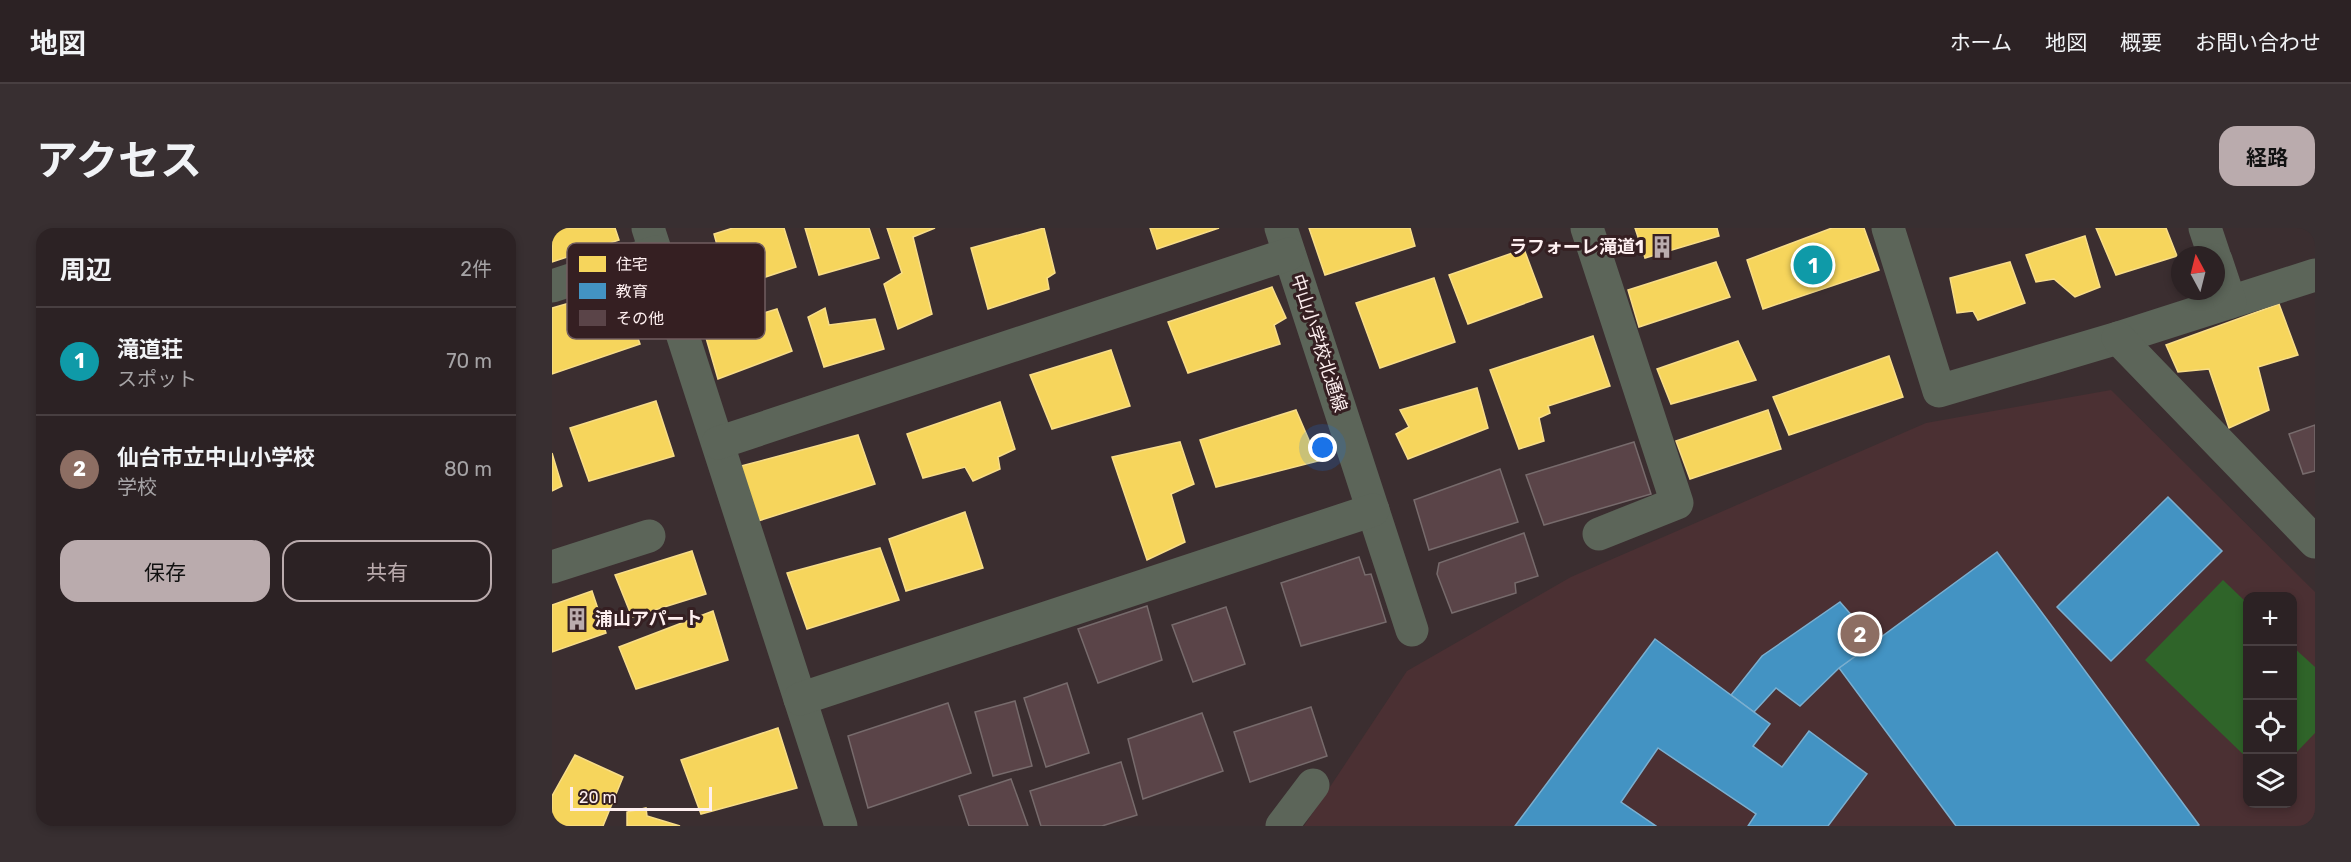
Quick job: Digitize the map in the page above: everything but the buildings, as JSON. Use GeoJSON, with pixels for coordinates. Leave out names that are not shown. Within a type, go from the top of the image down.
{"type":"FeatureCollection","features":[{"type":"Feature","properties":{"kind":"street"},"geometry":{"type":"LineString","coordinates":[[1587,228],[1677,503],[1599,534]]}},
{"type":"Feature","properties":{"kind":"street"},"geometry":{"type":"LineString","coordinates":[[1888,228],[1939,391],[2118,338],[2315,275]]}},
{"type":"Feature","properties":{"kind":"street"},"geometry":{"type":"LineString","coordinates":[[2205,228],[2211,246]]}},
{"type":"Feature","properties":{"kind":"street"},"geometry":{"type":"LineString","coordinates":[[718,443],[1285,241]]}},
{"type":"Feature","properties":{"kind":"street","name":"中山小学校北通線"},"geometry":{"type":"LineString","coordinates":[[1285,241],[1412,630]]}},
{"type":"Feature","properties":{"kind":"street"},"geometry":{"type":"LineString","coordinates":[[552,286],[567,279]]}},
{"type":"Feature","properties":{"kind":"street"},"geometry":{"type":"LineString","coordinates":[[2225,287],[2230,302]]}},
{"type":"Feature","properties":{"kind":"street"},"geometry":{"type":"LineString","coordinates":[[2118,338],[2315,542]]}},
{"type":"Feature","properties":{"kind":"street"},"geometry":{"type":"LineString","coordinates":[[684,339],[841,826]]}},
{"type":"Feature","properties":{"kind":"street"},"geometry":{"type":"LineString","coordinates":[[800,699],[1373,510]]}},
{"type":"Feature","properties":{"kind":"street"},"geometry":{"type":"LineString","coordinates":[[552,567],[649,536]]}},
{"type":"Feature","properties":{"kind":"street"},"geometry":{"type":"LineString","coordinates":[[1282,826],[1313,785]]}},
{"type":"Feature","properties":{"kind":"shaded area"},"geometry":{"type":"Polygon","coordinates":[[[2111,390],[2315,592],[2315,826],[1304,826],[1407,671],[1571,577],[1926,423],[2111,390]]]}},
{"type":"Feature","properties":{"kind":"shaded area"},"geometry":{"type":"Polygon","coordinates":[[[2223,580],[2243,599],[2243,754],[2145,660],[2223,580]]]}},
{"type":"Feature","properties":{"kind":"shaded area"},"geometry":{"type":"Polygon","coordinates":[[[2297,651],[2315,667],[2315,733],[2297,752],[2297,651]]]}},
{"type":"Feature","properties":{"kind":"place","name":"ラフォーレ滝道1"},"geometry":{"type":"Point","coordinates":[1662,247]}},
{"type":"Feature","properties":{"kind":"place","name":"滝道荘"},"geometry":{"type":"Point","coordinates":[1813,265]}},
{"type":"Feature","properties":{"kind":"place","name":"浦山アパート"},"geometry":{"type":"Point","coordinates":[577,619]}},
{"type":"Feature","properties":{"kind":"place","name":"仙台市立中山小学校"},"geometry":{"type":"Point","coordinates":[1860,634]}}]}
